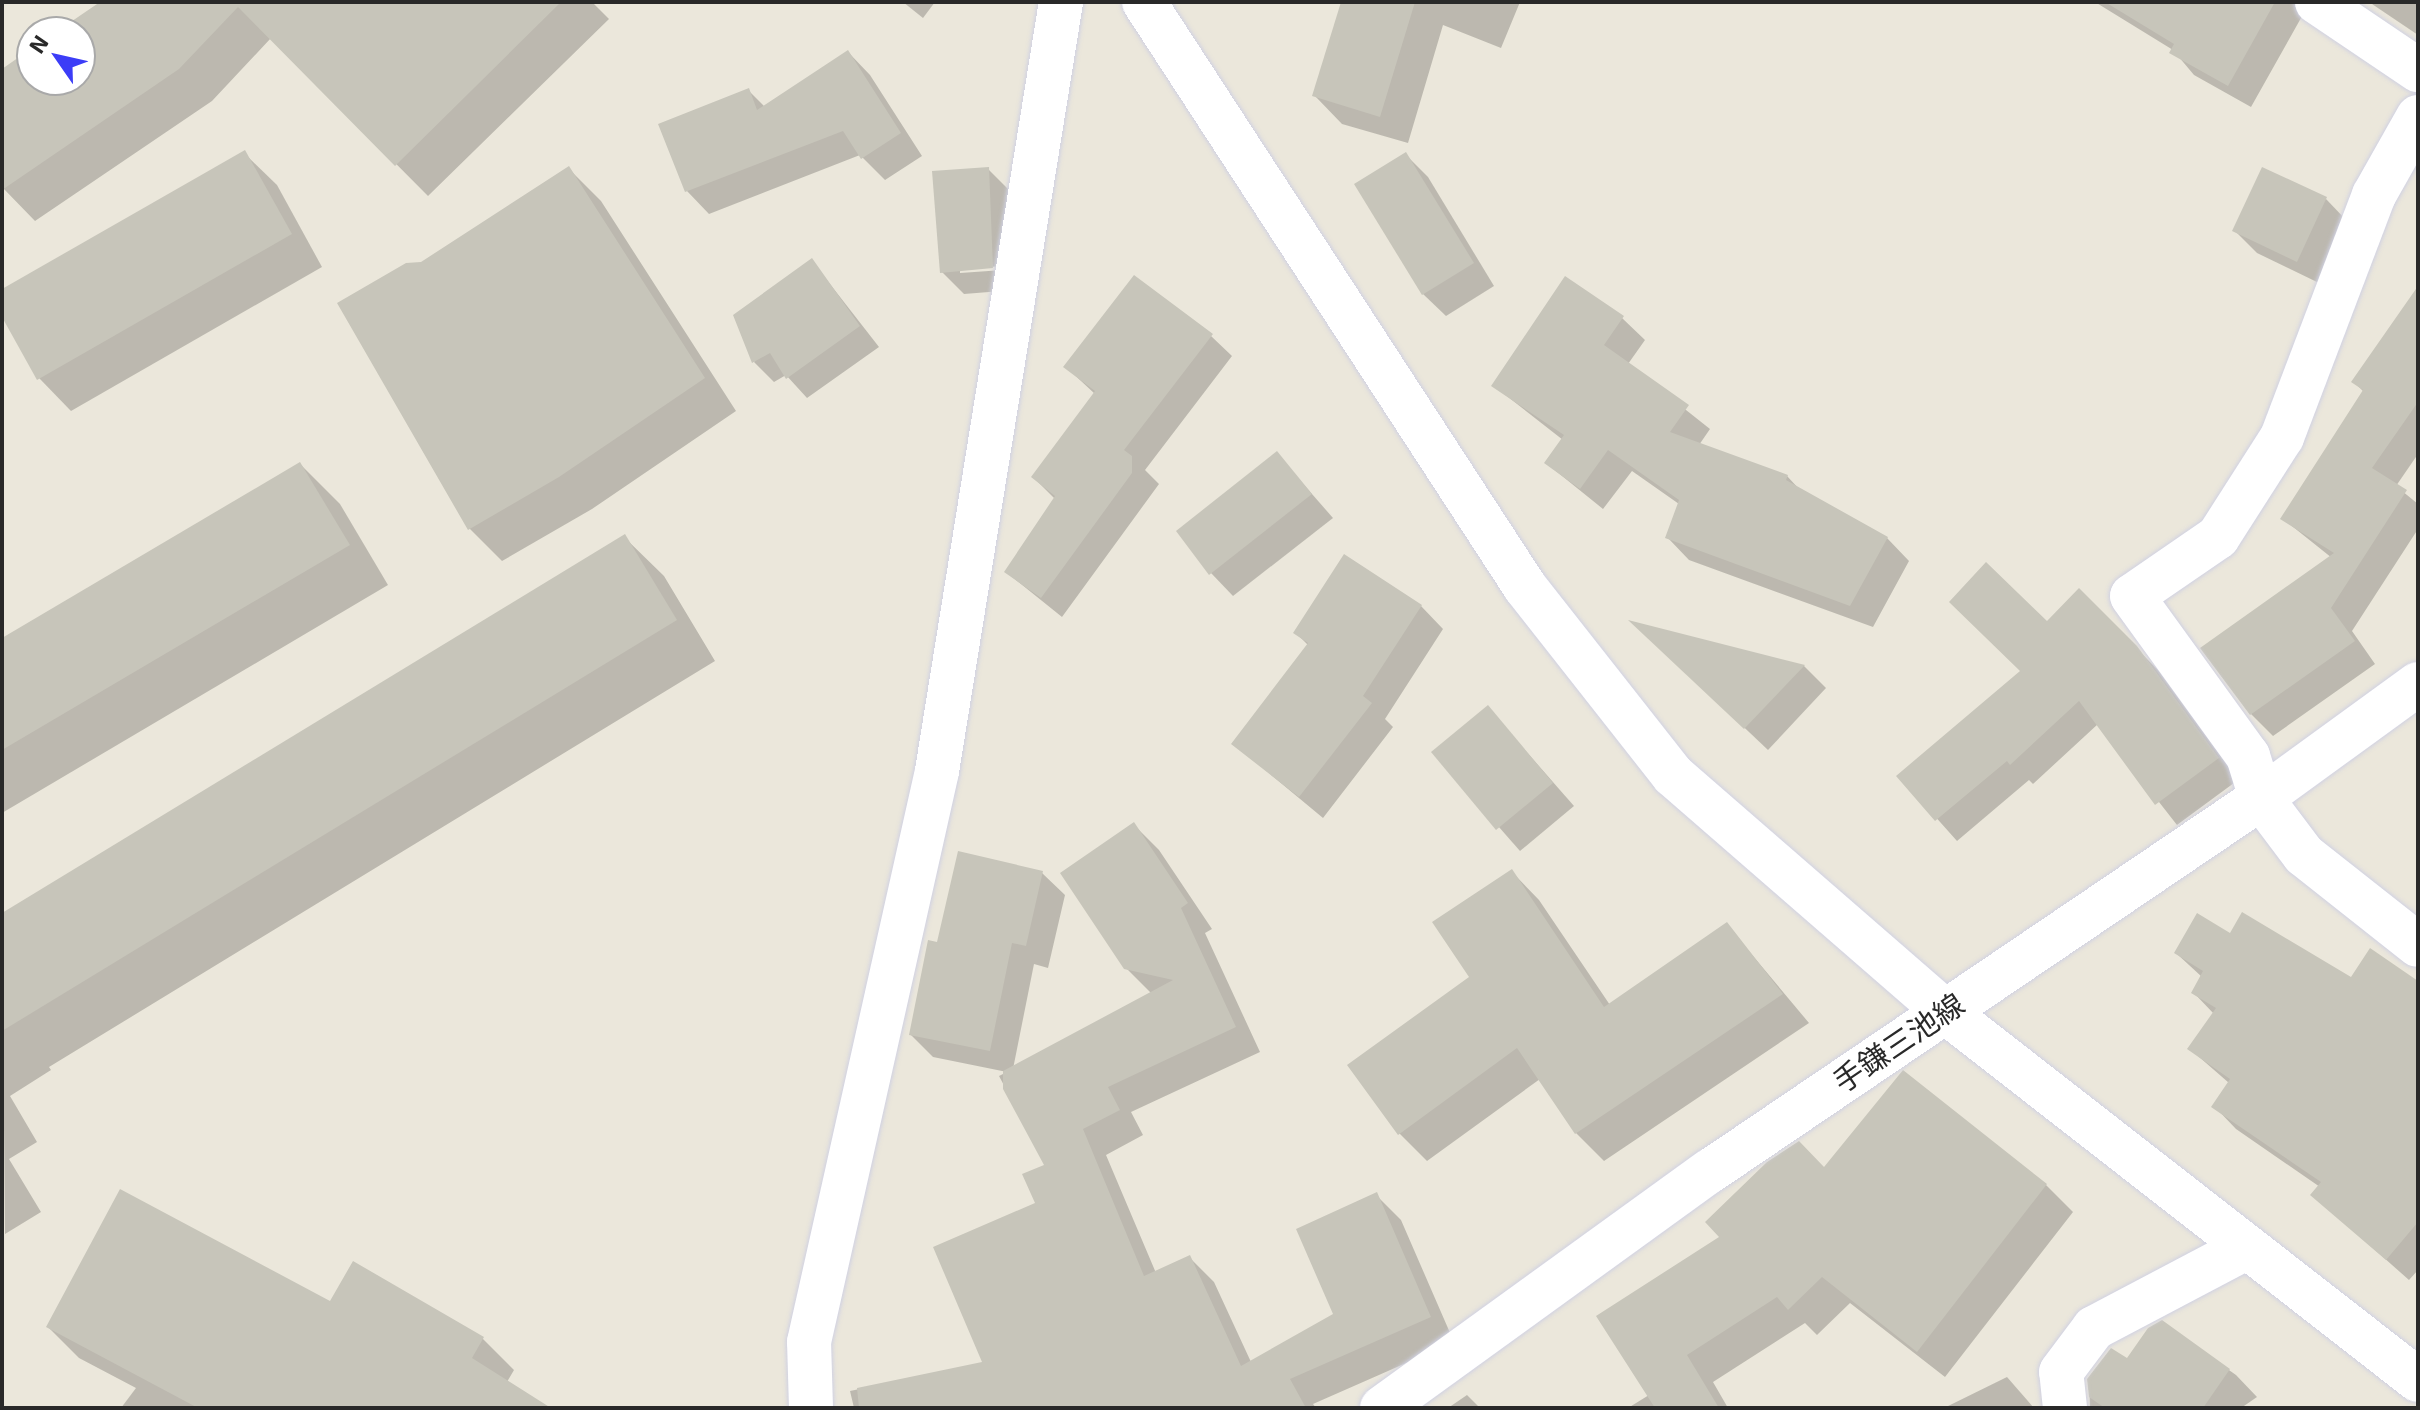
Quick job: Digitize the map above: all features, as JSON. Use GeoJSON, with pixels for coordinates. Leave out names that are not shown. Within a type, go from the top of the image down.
{"type":"FeatureCollection","features":[{"type":"Feature","properties":{"kind":"street"},"geometry":{"type":"LineString","coordinates":[[811,1408],[809,1342],[937,771],[1061,2]]}},
{"type":"Feature","properties":{"kind":"street"},"geometry":{"type":"LineString","coordinates":[[1144,2],[1525,587],[1673,775],[1943,1010],[2418,1380]]}},
{"type":"Feature","properties":{"kind":"street"},"geometry":{"type":"LineString","coordinates":[[2317,2],[2418,70]]}},
{"type":"Feature","properties":{"kind":"street"},"geometry":{"type":"LineString","coordinates":[[2418,117],[2374,195],[2282,437],[2218,537],[2132,596],[2248,756],[2261,798],[2304,855],[2418,945]]}},
{"type":"Feature","properties":{"kind":"street","name":"手鎌三池線"},"geometry":{"type":"LineString","coordinates":[[1382,1408],[1943,1010],[2261,798],[2418,684]]}},
{"type":"Feature","properties":{"kind":"street"},"geometry":{"type":"LineString","coordinates":[[2065,1408],[2061,1372],[2094,1328],[2246,1248]]}},
{"type":"Feature","properties":{"kind":"building"},"geometry":{"type":"Polygon","coordinates":[[[100,2],[561,2],[395,166],[238,7],[179,69],[2,190],[2,69],[16,59],[16,96],[96,96],[96,16],[79,16],[100,2]]]}},
{"type":"Feature","properties":{"kind":"building"},"geometry":{"type":"Polygon","coordinates":[[[1341,2],[1415,2],[1380,117],[1312,96],[1341,2]]]}},
{"type":"Feature","properties":{"kind":"building"},"geometry":{"type":"Polygon","coordinates":[[[2105,2],[2275,2],[2228,86],[2169,53],[2174,44],[2105,2]]]}},
{"type":"Feature","properties":{"kind":"building"},"geometry":{"type":"Polygon","coordinates":[[[848,50],[901,133],[861,159],[843,131],[685,192],[658,124],[749,88],[757,110],[848,50]]]}},
{"type":"Feature","properties":{"kind":"building"},"geometry":{"type":"Polygon","coordinates":[[[245,150],[292,234],[37,380],[2,317],[2,289],[245,150]]]}},
{"type":"Feature","properties":{"kind":"building"},"geometry":{"type":"Polygon","coordinates":[[[1406,152],[1474,263],[1422,295],[1354,184],[1406,152]]]}},
{"type":"Feature","properties":{"kind":"building"},"geometry":{"type":"Polygon","coordinates":[[[569,166],[705,378],[559,477],[468,530],[337,303],[406,263],[421,262],[569,166]]]}},
{"type":"Feature","properties":{"kind":"building"},"geometry":{"type":"Polygon","coordinates":[[[989,167],[993,268],[940,273],[932,171],[989,167]]]}},
{"type":"Feature","properties":{"kind":"building"},"geometry":{"type":"Polygon","coordinates":[[[2262,167],[2327,197],[2297,262],[2232,231],[2262,167]]]}},
{"type":"Feature","properties":{"kind":"building"},"geometry":{"type":"Polygon","coordinates":[[[812,258],[860,326],[786,379],[770,353],[752,363],[733,315],[812,258]]]}},
{"type":"Feature","properties":{"kind":"building"},"geometry":{"type":"Polygon","coordinates":[[[1134,275],[1213,334],[1124,450],[1132,456],[1132,473],[1041,598],[1004,572],[1055,496],[1031,477],[1095,391],[1063,367],[1134,275]]]}},
{"type":"Feature","properties":{"kind":"building"},"geometry":{"type":"Polygon","coordinates":[[[1565,276],[1624,316],[1604,345],[1689,405],[1670,432],[1788,475],[1786,480],[1888,537],[1850,606],[1665,538],[1679,500],[1608,450],[1580,489],[1544,463],[1564,435],[1491,386],[1565,276]]]}},
{"type":"Feature","properties":{"kind":"building"},"geometry":{"type":"Polygon","coordinates":[[[2418,286],[2418,402],[2372,468],[2407,490],[2331,608],[2355,641],[2250,715],[2200,648],[2334,553],[2280,519],[2363,390],[2351,382],[2418,286]]]}},
{"type":"Feature","properties":{"kind":"building"},"geometry":{"type":"Polygon","coordinates":[[[1277,451],[1312,494],[1209,575],[1176,531],[1277,451]]]}},
{"type":"Feature","properties":{"kind":"building"},"geometry":{"type":"Polygon","coordinates":[[[300,462],[350,545],[2,750],[2,638],[300,462]]]}},
{"type":"Feature","properties":{"kind":"building"},"geometry":{"type":"Polygon","coordinates":[[[625,534],[677,620],[2,1031],[2,913],[625,534]]]}},
{"type":"Feature","properties":{"kind":"building"},"geometry":{"type":"Polygon","coordinates":[[[1344,554],[1422,605],[1363,696],[1372,703],[1299,797],[1231,744],[1308,643],[1293,633],[1344,554]]]}},
{"type":"Feature","properties":{"kind":"building"},"geometry":{"type":"Polygon","coordinates":[[[1986,562],[2047,621],[2079,588],[2137,646],[2219,758],[2155,805],[2079,701],[2010,765],[2007,761],[1935,821],[1896,776],[2020,671],[1949,602],[1986,562]]]}},
{"type":"Feature","properties":{"kind":"building"},"geometry":{"type":"Polygon","coordinates":[[[1628,620],[1805,665],[1744,729],[1628,620]]]}},
{"type":"Feature","properties":{"kind":"building"},"geometry":{"type":"Polygon","coordinates":[[[1488,705],[1553,783],[1496,830],[1431,752],[1488,705]]]}},
{"type":"Feature","properties":{"kind":"building"},"geometry":{"type":"Polygon","coordinates":[[[1134,822],[1188,903],[1181,908],[1236,1027],[1108,1087],[1120,1110],[1083,1129],[1144,1276],[1190,1255],[1241,1366],[1333,1314],[1296,1229],[1377,1192],[1431,1317],[1290,1379],[1306,1408],[859,1408],[857,1388],[982,1362],[933,1247],[1035,1203],[1022,1174],[1044,1165],[1003,1089],[1003,1071],[1173,980],[1124,969],[1060,873],[1134,822]]]}},
{"type":"Feature","properties":{"kind":"building"},"geometry":{"type":"Polygon","coordinates":[[[958,851],[1043,871],[1026,946],[1012,943],[990,1051],[909,1035],[928,940],[937,942],[958,851]]]}},
{"type":"Feature","properties":{"kind":"building"},"geometry":{"type":"Polygon","coordinates":[[[1512,869],[1604,1007],[1727,922],[1783,994],[1575,1134],[1517,1048],[1398,1135],[1347,1065],[1469,977],[1432,922],[1512,869]]]}},
{"type":"Feature","properties":{"kind":"building"},"geometry":{"type":"Polygon","coordinates":[[[2242,912],[2351,977],[2370,948],[2418,981],[2418,1222],[2386,1260],[2310,1195],[2321,1182],[2211,1107],[2230,1079],[2187,1049],[2216,1008],[2191,993],[2203,971],[2174,953],[2197,913],[2230,933],[2242,912]]]}},
{"type":"Feature","properties":{"kind":"building"},"geometry":{"type":"Polygon","coordinates":[[[1903,1070],[2047,1184],[1917,1352],[1822,1277],[1788,1310],[1777,1297],[1687,1355],[1719,1408],[1655,1408],[1596,1316],[1719,1237],[1705,1222],[1767,1162],[1799,1141],[1824,1167],[1903,1070]]]}},
{"type":"Feature","properties":{"kind":"building"},"geometry":{"type":"Polygon","coordinates":[[[120,1189],[330,1301],[353,1261],[484,1337],[472,1358],[551,1408],[198,1408],[46,1327],[120,1189]]]}},
{"type":"Feature","properties":{"kind":"building"},"geometry":{"type":"Polygon","coordinates":[[[2162,1320],[2230,1369],[2203,1408],[2105,1408],[2089,1397],[2087,1379],[2111,1348],[2127,1358],[2148,1328],[2162,1320]]]}}]}
